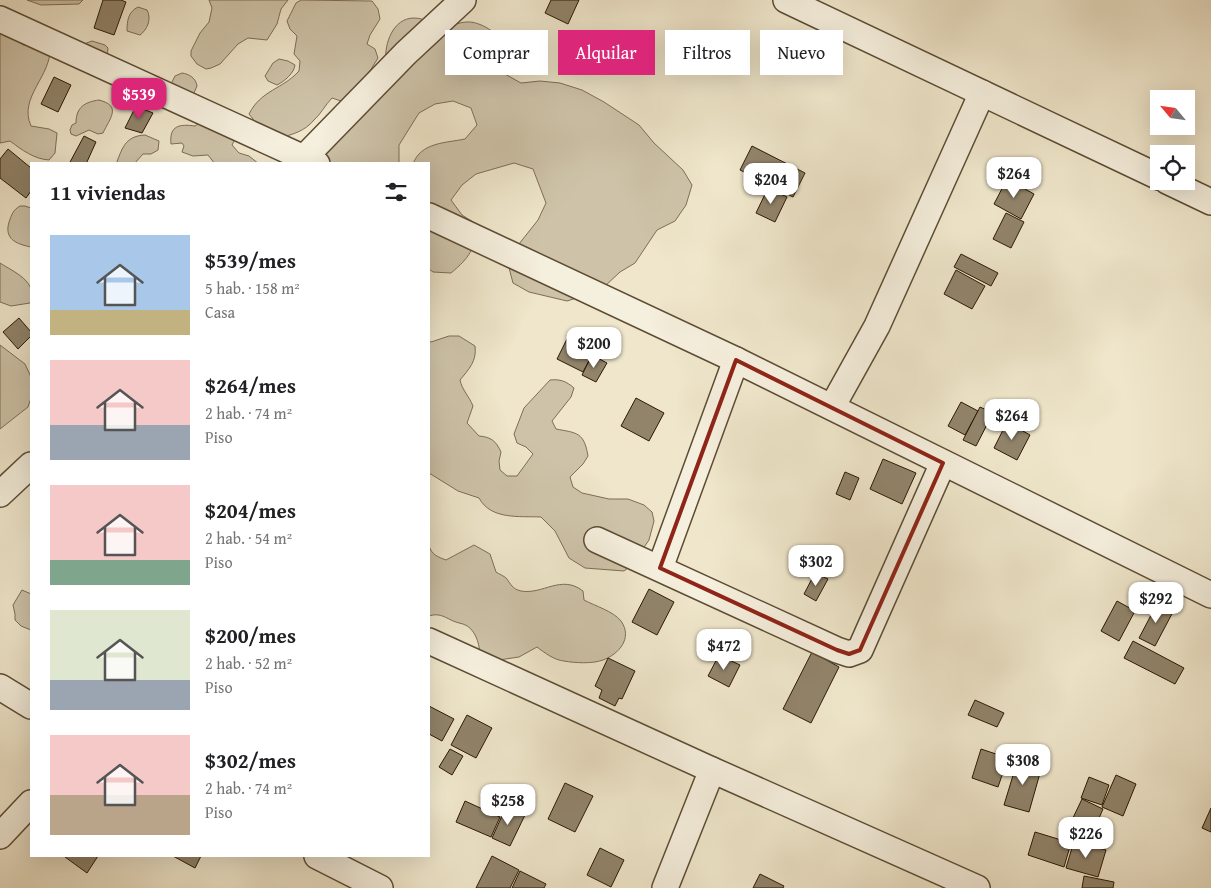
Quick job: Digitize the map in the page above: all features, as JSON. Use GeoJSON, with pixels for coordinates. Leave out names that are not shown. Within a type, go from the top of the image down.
{"type":"FeatureCollection","features":[{"type":"Feature","properties":{"kind":"street"},"geometry":{"type":"LineString","coordinates":[[0,19],[306,162],[406,53],[463,0]]}},
{"type":"Feature","properties":{"kind":"street"},"geometry":{"type":"LineString","coordinates":[[786,0],[1150,173]]}},
{"type":"Feature","properties":{"kind":"street"},"geometry":{"type":"LineString","coordinates":[[832,407],[877,326],[982,93]]}},
{"type":"Feature","properties":{"kind":"street"},"geometry":{"type":"LineString","coordinates":[[1186,190],[1211,202]]}},
{"type":"Feature","properties":{"kind":"street"},"geometry":{"type":"LineString","coordinates":[[430,216],[736,360],[1211,595]]}},
{"type":"Feature","properties":{"kind":"street"},"geometry":{"type":"LineString","coordinates":[[660,568],[736,360]]}},
{"type":"Feature","properties":{"kind":"street"},"geometry":{"type":"LineString","coordinates":[[597,540],[849,654],[860,650],[943,462]]}},
{"type":"Feature","properties":{"kind":"street"},"geometry":{"type":"LineString","coordinates":[[0,494],[30,466]]}},
{"type":"Feature","properties":{"kind":"street"},"geometry":{"type":"LineString","coordinates":[[430,641],[977,888]]}},
{"type":"Feature","properties":{"kind":"street"},"geometry":{"type":"LineString","coordinates":[[0,687],[30,705]]}},
{"type":"Feature","properties":{"kind":"street"},"geometry":{"type":"LineString","coordinates":[[665,888],[712,770]]}},
{"type":"Feature","properties":{"kind":"street"},"geometry":{"type":"LineString","coordinates":[[0,836],[30,804]]}},
{"type":"Feature","properties":{"kind":"street"},"geometry":{"type":"LineString","coordinates":[[319,857],[380,888]]}},
{"type":"Feature","properties":{"kind":"highlighted area"},"geometry":{"type":"Polygon","coordinates":[[[736,360],[943,463],[860,650],[849,654],[837,650],[660,568],[736,360]]]}},
{"type":"Feature","properties":{"kind":"shaded area"},"geometry":{"type":"Polygon","coordinates":[[[27,0],[83,0],[79,4],[41,5],[27,0]]]}},
{"type":"Feature","properties":{"kind":"shaded area"},"geometry":{"type":"Polygon","coordinates":[[[209,0],[288,0],[281,9],[277,24],[267,40],[248,38],[238,44],[220,64],[206,69],[197,64],[191,56],[191,51],[200,33],[209,22],[212,8],[209,0]]]}},
{"type":"Feature","properties":{"kind":"shaded area"},"geometry":{"type":"Polygon","coordinates":[[[301,0],[372,1],[378,9],[380,19],[367,44],[375,49],[378,58],[368,74],[386,61],[388,40],[391,33],[400,22],[407,19],[418,18],[444,26],[472,22],[483,26],[490,30],[445,30],[445,75],[507,75],[521,83],[540,81],[560,83],[582,90],[639,125],[654,143],[683,170],[692,185],[686,205],[675,221],[657,230],[635,263],[620,272],[604,287],[567,301],[529,292],[513,283],[508,264],[515,249],[538,220],[546,203],[533,169],[514,163],[476,174],[462,185],[451,200],[462,215],[478,225],[473,247],[463,262],[451,273],[433,272],[430,270],[430,162],[414,162],[422,151],[428,147],[465,139],[477,125],[471,108],[453,101],[435,104],[419,113],[399,145],[399,162],[310,162],[348,106],[332,98],[307,127],[293,134],[278,138],[261,129],[249,114],[260,100],[299,71],[300,61],[294,54],[297,36],[290,29],[287,21],[296,3],[301,0]]]}},
{"type":"Feature","properties":{"kind":"shaded area"},"geometry":{"type":"Polygon","coordinates":[[[138,7],[147,10],[149,17],[147,27],[140,35],[127,31],[129,17],[132,11],[138,7]]]}},
{"type":"Feature","properties":{"kind":"shaded area"},"geometry":{"type":"Polygon","coordinates":[[[0,29],[19,37],[23,45],[33,44],[50,47],[46,68],[32,96],[28,115],[31,126],[49,129],[57,133],[55,153],[49,160],[33,156],[10,141],[0,143],[0,29]]]}},
{"type":"Feature","properties":{"kind":"shaded area"},"geometry":{"type":"Polygon","coordinates":[[[92,41],[105,45],[108,48],[107,58],[84,44],[92,41]]]}},
{"type":"Feature","properties":{"kind":"shaded area"},"geometry":{"type":"Polygon","coordinates":[[[279,59],[295,65],[289,76],[277,85],[268,81],[265,76],[273,63],[279,59]]]}},
{"type":"Feature","properties":{"kind":"shaded area"},"geometry":{"type":"Polygon","coordinates":[[[182,73],[192,77],[197,86],[194,93],[184,104],[170,86],[175,76],[182,73]]]}},
{"type":"Feature","properties":{"kind":"shaded area"},"geometry":{"type":"Polygon","coordinates":[[[99,100],[106,103],[112,109],[111,118],[103,133],[98,134],[89,130],[76,136],[71,134],[70,130],[72,125],[76,123],[76,118],[82,106],[99,100]]]}},
{"type":"Feature","properties":{"kind":"shaded area"},"geometry":{"type":"Polygon","coordinates":[[[202,121],[236,137],[232,145],[239,153],[249,156],[256,162],[213,162],[208,155],[193,156],[182,152],[184,146],[182,143],[171,144],[174,129],[185,125],[195,126],[202,121]]]}},
{"type":"Feature","properties":{"kind":"shaded area"},"geometry":{"type":"Polygon","coordinates":[[[145,135],[159,141],[158,150],[151,154],[143,154],[136,162],[117,162],[122,149],[128,141],[145,135]]]}},
{"type":"Feature","properties":{"kind":"shaded area"},"geometry":{"type":"Polygon","coordinates":[[[20,206],[30,208],[30,247],[16,242],[8,233],[9,222],[16,209],[20,206]]]}},
{"type":"Feature","properties":{"kind":"shaded area"},"geometry":{"type":"Polygon","coordinates":[[[0,263],[24,278],[28,283],[30,287],[30,303],[11,306],[0,302],[0,263]]]}},
{"type":"Feature","properties":{"kind":"shaded area"},"geometry":{"type":"Polygon","coordinates":[[[449,336],[459,336],[475,346],[474,360],[460,380],[473,406],[467,423],[479,436],[493,440],[497,445],[501,452],[500,470],[507,476],[517,476],[533,454],[526,447],[517,443],[514,434],[524,408],[550,380],[563,381],[574,388],[571,397],[552,421],[556,429],[574,433],[582,438],[586,448],[588,456],[570,477],[573,487],[582,493],[609,499],[628,499],[644,505],[652,512],[654,521],[649,540],[632,565],[624,571],[585,568],[569,558],[555,531],[541,517],[498,513],[484,505],[479,498],[458,491],[430,474],[431,342],[449,336]]]}},
{"type":"Feature","properties":{"kind":"shaded area"},"geometry":{"type":"Polygon","coordinates":[[[0,345],[25,364],[30,375],[30,401],[28,407],[0,429],[0,345]]]}},
{"type":"Feature","properties":{"kind":"shaded area"},"geometry":{"type":"Polygon","coordinates":[[[474,545],[490,554],[496,572],[505,577],[518,590],[529,591],[567,584],[575,586],[583,591],[584,600],[618,617],[626,633],[625,639],[619,650],[614,654],[603,660],[589,663],[560,660],[537,647],[519,657],[499,660],[480,654],[476,636],[471,629],[440,615],[430,616],[430,549],[438,557],[446,560],[474,545]]]}},
{"type":"Feature","properties":{"kind":"shaded area"},"geometry":{"type":"Polygon","coordinates":[[[22,590],[30,594],[30,630],[21,626],[15,620],[13,605],[22,590]]]}},
{"type":"Feature","properties":{"kind":"building"},"geometry":{"type":"Polygon","coordinates":[[[103,0],[121,0],[126,2],[114,35],[94,28],[103,0]]]}},
{"type":"Feature","properties":{"kind":"building"},"geometry":{"type":"Polygon","coordinates":[[[551,0],[579,0],[568,24],[545,13],[551,0]]]}},
{"type":"Feature","properties":{"kind":"building"},"geometry":{"type":"Polygon","coordinates":[[[54,77],[71,85],[58,112],[41,104],[54,77]]]}},
{"type":"Feature","properties":{"kind":"building"},"geometry":{"type":"Polygon","coordinates":[[[136,106],[153,113],[142,133],[125,128],[136,106]]]}},
{"type":"Feature","properties":{"kind":"building"},"geometry":{"type":"Polygon","coordinates":[[[84,136],[96,142],[87,162],[70,162],[84,136]]]}},
{"type":"Feature","properties":{"kind":"building"},"geometry":{"type":"Polygon","coordinates":[[[752,146],[805,173],[793,197],[740,170],[752,146]]]}},
{"type":"Feature","properties":{"kind":"building"},"geometry":{"type":"Polygon","coordinates":[[[8,149],[30,167],[30,192],[26,198],[0,178],[0,159],[8,149]]]}},
{"type":"Feature","properties":{"kind":"building"},"geometry":{"type":"Polygon","coordinates":[[[1007,179],[1034,194],[1021,219],[994,204],[1007,179]]]}},
{"type":"Feature","properties":{"kind":"building"},"geometry":{"type":"Polygon","coordinates":[[[768,188],[787,197],[775,222],[756,213],[768,188]]]}},
{"type":"Feature","properties":{"kind":"building"},"geometry":{"type":"Polygon","coordinates":[[[1006,213],[1024,222],[1011,248],[993,239],[1006,213]]]}},
{"type":"Feature","properties":{"kind":"building"},"geometry":{"type":"Polygon","coordinates":[[[961,254],[998,273],[991,286],[954,267],[961,254]]]}},
{"type":"Feature","properties":{"kind":"building"},"geometry":{"type":"Polygon","coordinates":[[[956,270],[985,286],[972,309],[944,294],[956,270]]]}},
{"type":"Feature","properties":{"kind":"building"},"geometry":{"type":"Polygon","coordinates":[[[19,318],[30,331],[30,337],[18,349],[3,332],[19,318]]]}},
{"type":"Feature","properties":{"kind":"building"},"geometry":{"type":"Polygon","coordinates":[[[567,339],[593,353],[583,372],[557,359],[567,339]]]}},
{"type":"Feature","properties":{"kind":"building"},"geometry":{"type":"Polygon","coordinates":[[[592,355],[607,363],[596,382],[582,375],[592,355]]]}},
{"type":"Feature","properties":{"kind":"building"},"geometry":{"type":"Polygon","coordinates":[[[636,398],[664,413],[649,441],[621,426],[636,398]]]}},
{"type":"Feature","properties":{"kind":"building"},"geometry":{"type":"Polygon","coordinates":[[[961,402],[978,411],[965,435],[948,426],[961,402]]]}},
{"type":"Feature","properties":{"kind":"building"},"geometry":{"type":"Polygon","coordinates":[[[980,407],[993,413],[976,446],[963,440],[980,407]]]}},
{"type":"Feature","properties":{"kind":"building"},"geometry":{"type":"Polygon","coordinates":[[[1007,422],[1030,435],[1017,460],[994,448],[1007,422]]]}},
{"type":"Feature","properties":{"kind":"building"},"geometry":{"type":"Polygon","coordinates":[[[883,459],[916,473],[902,504],[870,489],[883,459]]]}},
{"type":"Feature","properties":{"kind":"building"},"geometry":{"type":"Polygon","coordinates":[[[845,472],[859,478],[850,500],[836,494],[845,472]]]}},
{"type":"Feature","properties":{"kind":"building"},"geometry":{"type":"Polygon","coordinates":[[[815,573],[828,579],[816,601],[804,594],[815,573]]]}},
{"type":"Feature","properties":{"kind":"building"},"geometry":{"type":"Polygon","coordinates":[[[649,589],[674,602],[657,635],[632,622],[649,589]]]}},
{"type":"Feature","properties":{"kind":"building"},"geometry":{"type":"Polygon","coordinates":[[[1117,601],[1135,611],[1119,641],[1101,631],[1117,601]]]}},
{"type":"Feature","properties":{"kind":"building"},"geometry":{"type":"Polygon","coordinates":[[[1158,602],[1174,610],[1155,646],[1139,638],[1158,602]]]}},
{"type":"Feature","properties":{"kind":"building"},"geometry":{"type":"Polygon","coordinates":[[[1133,641],[1184,668],[1175,684],[1124,658],[1133,641]]]}},
{"type":"Feature","properties":{"kind":"building"},"geometry":{"type":"Polygon","coordinates":[[[812,652],[839,667],[811,723],[783,709],[812,652]]]}},
{"type":"Feature","properties":{"kind":"building"},"geometry":{"type":"Polygon","coordinates":[[[719,655],[740,665],[729,687],[708,676],[719,655]]]}},
{"type":"Feature","properties":{"kind":"building"},"geometry":{"type":"Polygon","coordinates":[[[608,658],[635,671],[622,699],[619,698],[615,706],[599,698],[602,690],[595,686],[608,658]]]}},
{"type":"Feature","properties":{"kind":"building"},"geometry":{"type":"Polygon","coordinates":[[[975,700],[1004,713],[997,727],[968,715],[975,700]]]}},
{"type":"Feature","properties":{"kind":"building"},"geometry":{"type":"Polygon","coordinates":[[[430,707],[454,719],[442,741],[430,735],[430,707]]]}},
{"type":"Feature","properties":{"kind":"building"},"geometry":{"type":"Polygon","coordinates":[[[467,715],[492,728],[476,758],[451,745],[467,715]]]}},
{"type":"Feature","properties":{"kind":"building"},"geometry":{"type":"Polygon","coordinates":[[[450,749],[463,756],[452,775],[439,767],[450,749]]]}},
{"type":"Feature","properties":{"kind":"building"},"geometry":{"type":"Polygon","coordinates":[[[981,749],[1008,758],[998,787],[972,778],[981,749]]]}},
{"type":"Feature","properties":{"kind":"building"},"geometry":{"type":"Polygon","coordinates":[[[1018,759],[1042,766],[1029,812],[1004,805],[1018,759]]]}},
{"type":"Feature","properties":{"kind":"building"},"geometry":{"type":"Polygon","coordinates":[[[1116,775],[1136,784],[1123,816],[1102,807],[1116,775]]]}},
{"type":"Feature","properties":{"kind":"building"},"geometry":{"type":"Polygon","coordinates":[[[1089,777],[1109,785],[1102,805],[1081,798],[1089,777]]]}},
{"type":"Feature","properties":{"kind":"building"},"geometry":{"type":"Polygon","coordinates":[[[565,783],[593,796],[575,832],[548,819],[565,783]]]}},
{"type":"Feature","properties":{"kind":"building"},"geometry":{"type":"Polygon","coordinates":[[[1082,799],[1103,809],[1093,832],[1071,822],[1082,799]]]}},
{"type":"Feature","properties":{"kind":"building"},"geometry":{"type":"Polygon","coordinates":[[[465,801],[500,817],[491,837],[456,822],[465,801]]]}},
{"type":"Feature","properties":{"kind":"building"},"geometry":{"type":"Polygon","coordinates":[[[506,807],[525,815],[510,846],[492,838],[506,807]]]}},
{"type":"Feature","properties":{"kind":"building"},"geometry":{"type":"Polygon","coordinates":[[[1211,808],[1211,832],[1202,828],[1211,808]]]}},
{"type":"Feature","properties":{"kind":"building"},"geometry":{"type":"Polygon","coordinates":[[[1035,832],[1071,843],[1064,867],[1028,855],[1035,832]]]}},
{"type":"Feature","properties":{"kind":"building"},"geometry":{"type":"Polygon","coordinates":[[[1074,841],[1106,850],[1098,877],[1066,868],[1074,841]]]}},
{"type":"Feature","properties":{"kind":"building"},"geometry":{"type":"Polygon","coordinates":[[[600,848],[624,860],[611,887],[587,875],[600,848]]]}},
{"type":"Feature","properties":{"kind":"building"},"geometry":{"type":"Polygon","coordinates":[[[492,856],[519,870],[510,888],[476,888],[492,856]]]}},
{"type":"Feature","properties":{"kind":"building"},"geometry":{"type":"Polygon","coordinates":[[[65,857],[97,857],[87,873],[65,857]]]}},
{"type":"Feature","properties":{"kind":"building"},"geometry":{"type":"Polygon","coordinates":[[[175,857],[200,857],[195,868],[175,857]]]}},
{"type":"Feature","properties":{"kind":"building"},"geometry":{"type":"Polygon","coordinates":[[[520,871],[546,884],[544,888],[512,888],[520,871]]]}},
{"type":"Feature","properties":{"kind":"building"},"geometry":{"type":"Polygon","coordinates":[[[760,874],[784,886],[783,888],[753,888],[760,874]]]}},
{"type":"Feature","properties":{"kind":"building"},"geometry":{"type":"Polygon","coordinates":[[[1084,876],[1114,882],[1113,888],[1082,888],[1084,876]]]}}]}
